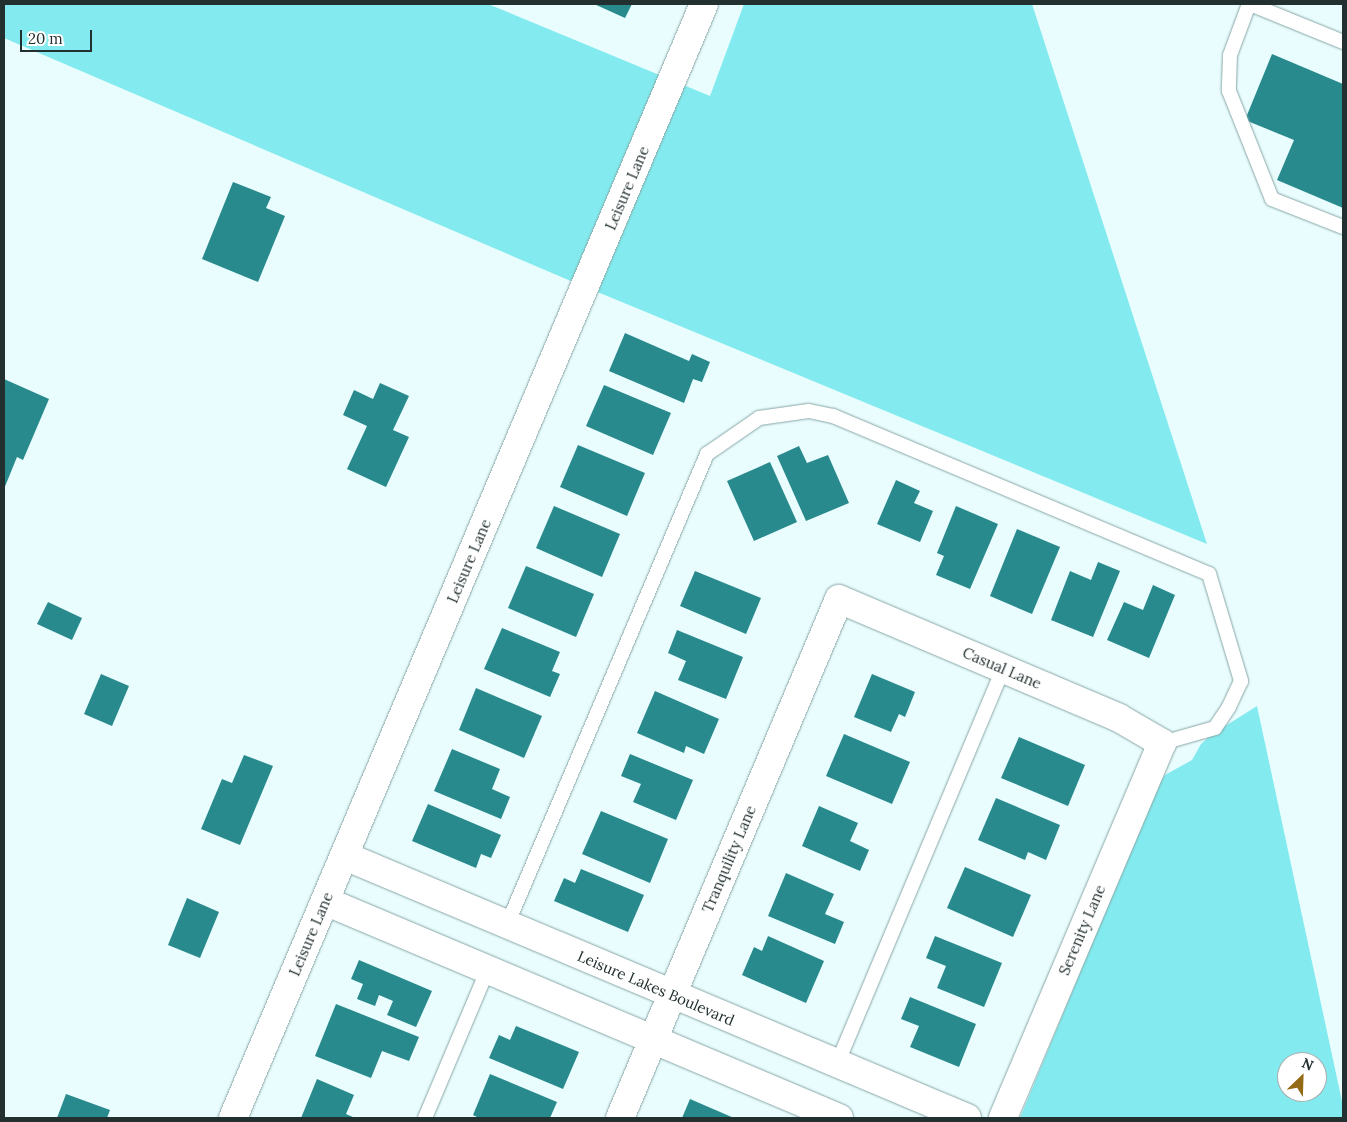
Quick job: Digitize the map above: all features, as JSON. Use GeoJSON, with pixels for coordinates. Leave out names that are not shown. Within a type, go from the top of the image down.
{"type":"FeatureCollection","features":[{"type":"Feature","properties":{"kind":"street","name":"Leisure Lane"},"geometry":{"type":"LineString","coordinates":[[233,1118],[704,4]]}},
{"type":"Feature","properties":{"kind":"street","name":"Casual Lane"},"geometry":{"type":"LineString","coordinates":[[839,599],[1119,718],[1162,743]]}},
{"type":"Feature","properties":{"kind":"street","name":"Tranquility Lane"},"geometry":{"type":"LineString","coordinates":[[620,1118],[839,599]]}},
{"type":"Feature","properties":{"kind":"street","name":"Serenity Lane"},"geometry":{"type":"LineString","coordinates":[[1003,1118],[1162,743]]}},
{"type":"Feature","properties":{"kind":"street","name":"Leisure Lakes Boulevard"},"geometry":{"type":"LineString","coordinates":[[345,856],[967,1118]]}},
{"type":"Feature","properties":{"kind":"street"},"geometry":{"type":"LineString","coordinates":[[325,901],[653,1039],[823,1115]]}},
{"type":"Feature","properties":{"kind":"lane"},"geometry":{"type":"LineString","coordinates":[[1343,42],[1250,4],[1230,55],[1229,91],[1272,199],[1343,227]]}},
{"type":"Feature","properties":{"kind":"lane"},"geometry":{"type":"LineString","coordinates":[[507,925],[707,454],[759,418],[809,411],[833,416],[1208,574],[1241,680],[1229,708],[1215,728],[1162,743]]}},
{"type":"Feature","properties":{"kind":"lane"},"geometry":{"type":"LineString","coordinates":[[837,1064],[1003,669]]}},
{"type":"Feature","properties":{"kind":"lane"},"geometry":{"type":"LineString","coordinates":[[424,1118],[488,970]]}},
{"type":"Feature","properties":{"kind":"shaded area"},"geometry":{"type":"Polygon","coordinates":[[[4,4],[488,4],[710,96],[744,4],[1032,4],[1207,544],[566,279],[4,38],[4,4]]]}},
{"type":"Feature","properties":{"kind":"shaded area"},"geometry":{"type":"Polygon","coordinates":[[[1257,706],[1343,1106],[1343,1118],[1020,1118],[1156,789],[1165,775],[1192,760],[1201,744],[1211,735],[1257,706]]]}},
{"type":"Feature","properties":{"kind":"building"},"geometry":{"type":"Polygon","coordinates":[[[594,4],[632,4],[625,18],[594,4]]]}},
{"type":"Feature","properties":{"kind":"building"},"geometry":{"type":"Polygon","coordinates":[[[1272,54],[1343,84],[1343,208],[1277,180],[1294,140],[1245,120],[1272,54]]]}},
{"type":"Feature","properties":{"kind":"building"},"geometry":{"type":"Polygon","coordinates":[[[233,182],[271,197],[266,208],[285,216],[258,282],[202,259],[233,182]]]}},
{"type":"Feature","properties":{"kind":"building"},"geometry":{"type":"Polygon","coordinates":[[[625,333],[689,361],[692,354],[710,362],[702,382],[693,379],[684,403],[609,371],[625,333]]]}},
{"type":"Feature","properties":{"kind":"building"},"geometry":{"type":"Polygon","coordinates":[[[4,379],[49,399],[23,460],[17,457],[4,489],[4,379]]]}},
{"type":"Feature","properties":{"kind":"building"},"geometry":{"type":"Polygon","coordinates":[[[380,383],[409,396],[393,430],[409,437],[386,487],[347,469],[367,426],[343,415],[354,390],[373,399],[380,383]]]}},
{"type":"Feature","properties":{"kind":"building"},"geometry":{"type":"Polygon","coordinates":[[[604,385],[671,413],[653,455],[586,426],[604,385]]]}},
{"type":"Feature","properties":{"kind":"building"},"geometry":{"type":"Polygon","coordinates":[[[578,445],[645,473],[627,516],[560,487],[578,445]]]}},
{"type":"Feature","properties":{"kind":"building"},"geometry":{"type":"Polygon","coordinates":[[[799,446],[807,463],[828,455],[849,503],[806,521],[777,456],[799,446]]]}},
{"type":"Feature","properties":{"kind":"building"},"geometry":{"type":"Polygon","coordinates":[[[770,462],[797,522],[754,541],[727,481],[770,462]]]}},
{"type":"Feature","properties":{"kind":"building"},"geometry":{"type":"Polygon","coordinates":[[[896,480],[920,491],[914,503],[933,511],[920,542],[877,524],[896,480]]]}},
{"type":"Feature","properties":{"kind":"building"},"geometry":{"type":"Polygon","coordinates":[[[554,506],[620,534],[602,577],[536,548],[554,506]]]}},
{"type":"Feature","properties":{"kind":"building"},"geometry":{"type":"Polygon","coordinates":[[[956,506],[998,524],[970,589],[936,575],[944,556],[937,553],[956,506]]]}},
{"type":"Feature","properties":{"kind":"building"},"geometry":{"type":"Polygon","coordinates":[[[1017,529],[1060,547],[1032,614],[990,596],[1017,529]]]}},
{"type":"Feature","properties":{"kind":"building"},"geometry":{"type":"Polygon","coordinates":[[[1098,562],[1120,571],[1093,637],[1051,620],[1070,571],[1091,580],[1098,562]]]}},
{"type":"Feature","properties":{"kind":"building"},"geometry":{"type":"Polygon","coordinates":[[[526,566],[594,594],[576,637],[508,608],[526,566]]]}},
{"type":"Feature","properties":{"kind":"building"},"geometry":{"type":"Polygon","coordinates":[[[695,571],[761,598],[746,634],[680,606],[695,571]]]}},
{"type":"Feature","properties":{"kind":"building"},"geometry":{"type":"Polygon","coordinates":[[[1153,585],[1175,595],[1149,658],[1107,640],[1124,602],[1143,610],[1153,585]]]}},
{"type":"Feature","properties":{"kind":"building"},"geometry":{"type":"Polygon","coordinates":[[[48,602],[82,618],[72,640],[37,624],[48,602]]]}},
{"type":"Feature","properties":{"kind":"building"},"geometry":{"type":"Polygon","coordinates":[[[502,628],[560,652],[552,671],[560,674],[550,697],[484,669],[502,628]]]}},
{"type":"Feature","properties":{"kind":"building"},"geometry":{"type":"Polygon","coordinates":[[[677,630],[743,657],[726,699],[678,680],[686,661],[668,653],[677,630]]]}},
{"type":"Feature","properties":{"kind":"building"},"geometry":{"type":"Polygon","coordinates":[[[101,674],[129,686],[112,726],[84,714],[101,674]]]}},
{"type":"Feature","properties":{"kind":"building"},"geometry":{"type":"Polygon","coordinates":[[[872,674],[915,692],[905,717],[899,714],[891,732],[854,717],[872,674]]]}},
{"type":"Feature","properties":{"kind":"building"},"geometry":{"type":"Polygon","coordinates":[[[476,688],[542,716],[524,758],[459,730],[476,688]]]}},
{"type":"Feature","properties":{"kind":"building"},"geometry":{"type":"Polygon","coordinates":[[[655,691],[719,719],[704,754],[686,746],[684,753],[637,733],[655,691]]]}},
{"type":"Feature","properties":{"kind":"building"},"geometry":{"type":"Polygon","coordinates":[[[844,734],[910,762],[892,804],[826,776],[844,734]]]}},
{"type":"Feature","properties":{"kind":"building"},"geometry":{"type":"Polygon","coordinates":[[[1019,737],[1085,765],[1068,806],[1001,778],[1019,737]]]}},
{"type":"Feature","properties":{"kind":"building"},"geometry":{"type":"Polygon","coordinates":[[[452,749],[500,769],[492,789],[510,797],[501,819],[434,791],[452,749]]]}},
{"type":"Feature","properties":{"kind":"building"},"geometry":{"type":"Polygon","coordinates":[[[630,754],[693,780],[676,820],[633,802],[641,784],[621,776],[630,754]]]}},
{"type":"Feature","properties":{"kind":"building"},"geometry":{"type":"Polygon","coordinates":[[[244,755],[273,766],[240,845],[201,829],[222,779],[232,783],[244,755]]]}},
{"type":"Feature","properties":{"kind":"building"},"geometry":{"type":"Polygon","coordinates":[[[996,798],[1060,825],[1046,860],[1028,852],[1025,860],[978,840],[996,798]]]}},
{"type":"Feature","properties":{"kind":"building"},"geometry":{"type":"Polygon","coordinates":[[[428,804],[501,835],[491,858],[481,854],[476,868],[412,841],[428,804]]]}},
{"type":"Feature","properties":{"kind":"building"},"geometry":{"type":"Polygon","coordinates":[[[819,806],[858,823],[850,841],[869,850],[860,871],[802,846],[819,806]]]}},
{"type":"Feature","properties":{"kind":"building"},"geometry":{"type":"Polygon","coordinates":[[[601,811],[668,839],[650,883],[582,854],[601,811]]]}},
{"type":"Feature","properties":{"kind":"building"},"geometry":{"type":"Polygon","coordinates":[[[965,867],[1031,895],[1013,937],[947,908],[965,867]]]}},
{"type":"Feature","properties":{"kind":"building"},"geometry":{"type":"Polygon","coordinates":[[[581,869],[644,895],[628,932],[554,901],[564,878],[575,883],[581,869]]]}},
{"type":"Feature","properties":{"kind":"building"},"geometry":{"type":"Polygon","coordinates":[[[786,873],[834,894],[825,914],[844,922],[835,944],[768,916],[786,873]]]}},
{"type":"Feature","properties":{"kind":"building"},"geometry":{"type":"Polygon","coordinates":[[[187,898],[219,912],[200,958],[168,945],[187,898]]]}},
{"type":"Feature","properties":{"kind":"building"},"geometry":{"type":"Polygon","coordinates":[[[768,936],[824,961],[806,1003],[742,975],[754,947],[762,951],[768,936]]]}},
{"type":"Feature","properties":{"kind":"building"},"geometry":{"type":"Polygon","coordinates":[[[935,936],[1002,963],[984,1007],[937,988],[946,966],[926,958],[935,936]]]}},
{"type":"Feature","properties":{"kind":"building"},"geometry":{"type":"Polygon","coordinates":[[[359,960],[432,991],[416,1027],[387,1015],[393,1001],[379,995],[375,1006],[357,999],[363,984],[351,979],[359,960]]]}},
{"type":"Feature","properties":{"kind":"building"},"geometry":{"type":"Polygon","coordinates":[[[910,997],[976,1024],[959,1067],[910,1047],[919,1026],[901,1019],[910,997]]]}},
{"type":"Feature","properties":{"kind":"building"},"geometry":{"type":"Polygon","coordinates":[[[336,1004],[419,1037],[409,1061],[382,1051],[371,1078],[315,1056],[336,1004]]]}},
{"type":"Feature","properties":{"kind":"building"},"geometry":{"type":"Polygon","coordinates":[[[516,1026],[579,1052],[563,1089],[489,1058],[499,1035],[510,1040],[516,1026]]]}},
{"type":"Feature","properties":{"kind":"building"},"geometry":{"type":"Polygon","coordinates":[[[490,1074],[557,1102],[550,1118],[479,1118],[473,1115],[490,1074]]]}},
{"type":"Feature","properties":{"kind":"building"},"geometry":{"type":"Polygon","coordinates":[[[317,1079],[354,1095],[346,1114],[355,1118],[301,1118],[317,1079]]]}},
{"type":"Feature","properties":{"kind":"building"},"geometry":{"type":"Polygon","coordinates":[[[66,1094],[110,1110],[107,1118],[57,1118],[66,1094]]]}},
{"type":"Feature","properties":{"kind":"building"},"geometry":{"type":"Polygon","coordinates":[[[690,1099],[734,1118],[682,1118],[690,1099]]]}}]}
